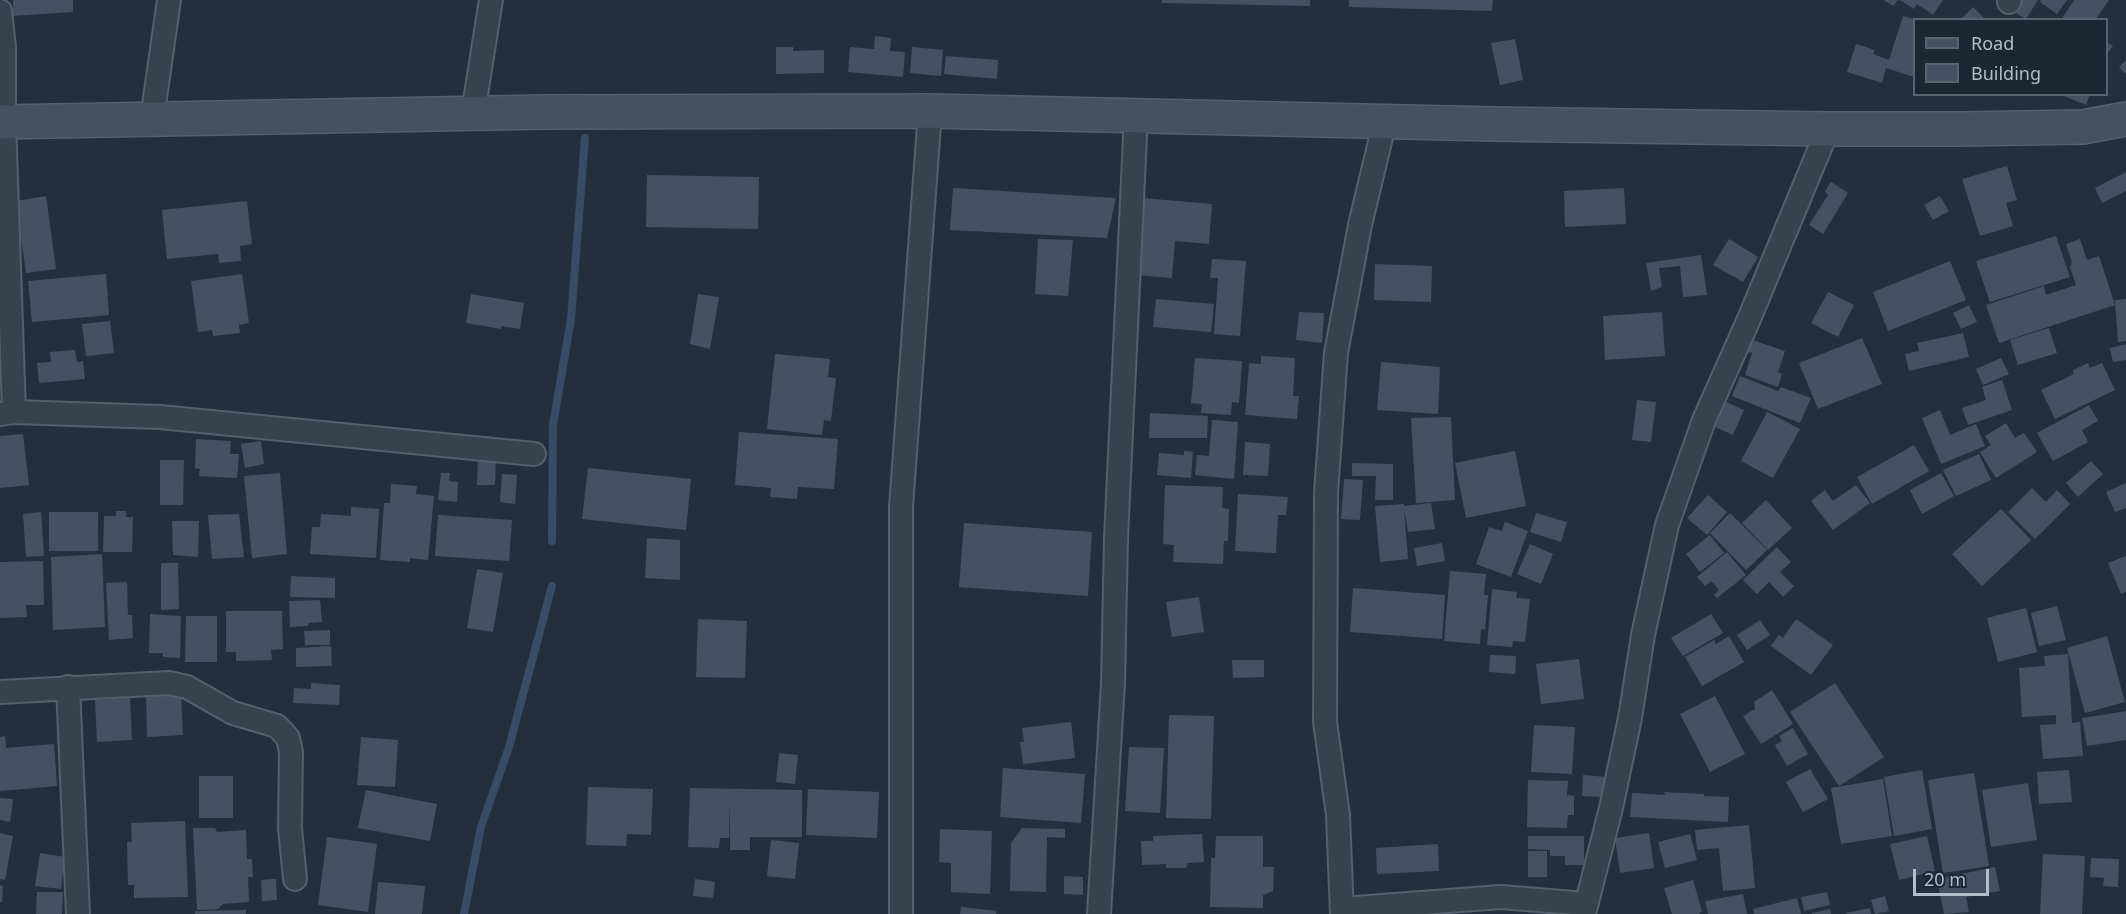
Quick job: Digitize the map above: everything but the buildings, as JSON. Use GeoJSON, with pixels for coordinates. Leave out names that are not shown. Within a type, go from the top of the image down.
{"type":"FeatureCollection","features":[{"type":"Feature","properties":{"kind":"main road"},"geometry":{"type":"LineString","coordinates":[[2,122],[473,113],[930,111],[1828,129],[2083,127],[2126,119]]}},
{"type":"Feature","properties":{"kind":"street"},"geometry":{"type":"LineString","coordinates":[[152,119],[169,0]]}},
{"type":"Feature","properties":{"kind":"street"},"geometry":{"type":"LineString","coordinates":[[473,113],[491,0]]}},
{"type":"Feature","properties":{"kind":"street"},"geometry":{"type":"LineString","coordinates":[[0,11],[4,47],[2,122],[7,413],[160,417],[534,454]]}},
{"type":"Feature","properties":{"kind":"street"},"geometry":{"type":"LineString","coordinates":[[901,914],[902,507],[930,111]]}},
{"type":"Feature","properties":{"kind":"street"},"geometry":{"type":"LineString","coordinates":[[1099,914],[1113,683],[1116,526],[1136,116]]}},
{"type":"Feature","properties":{"kind":"street"},"geometry":{"type":"LineString","coordinates":[[1386,121],[1360,225],[1336,353],[1326,493],[1325,722],[1338,815],[1342,912],[1501,897],[1585,909],[1611,808],[1630,718],[1643,635],[1667,525],[1704,420],[1749,319],[1828,129]]}},
{"type":"Feature","properties":{"kind":"street"},"geometry":{"type":"LineString","coordinates":[[0,692],[169,683],[187,687],[233,713],[277,726],[288,738],[291,752],[290,828],[295,879]]}},
{"type":"Feature","properties":{"kind":"street"},"geometry":{"type":"LineString","coordinates":[[68,687],[78,914]]}},
{"type":"Feature","properties":{"kind":"waterway"},"geometry":{"type":"LineString","coordinates":[[552,541],[553,425],[571,319],[585,138]]}},
{"type":"Feature","properties":{"kind":"waterway"},"geometry":{"type":"LineString","coordinates":[[464,914],[481,827],[509,747],[552,586]]}}]}
